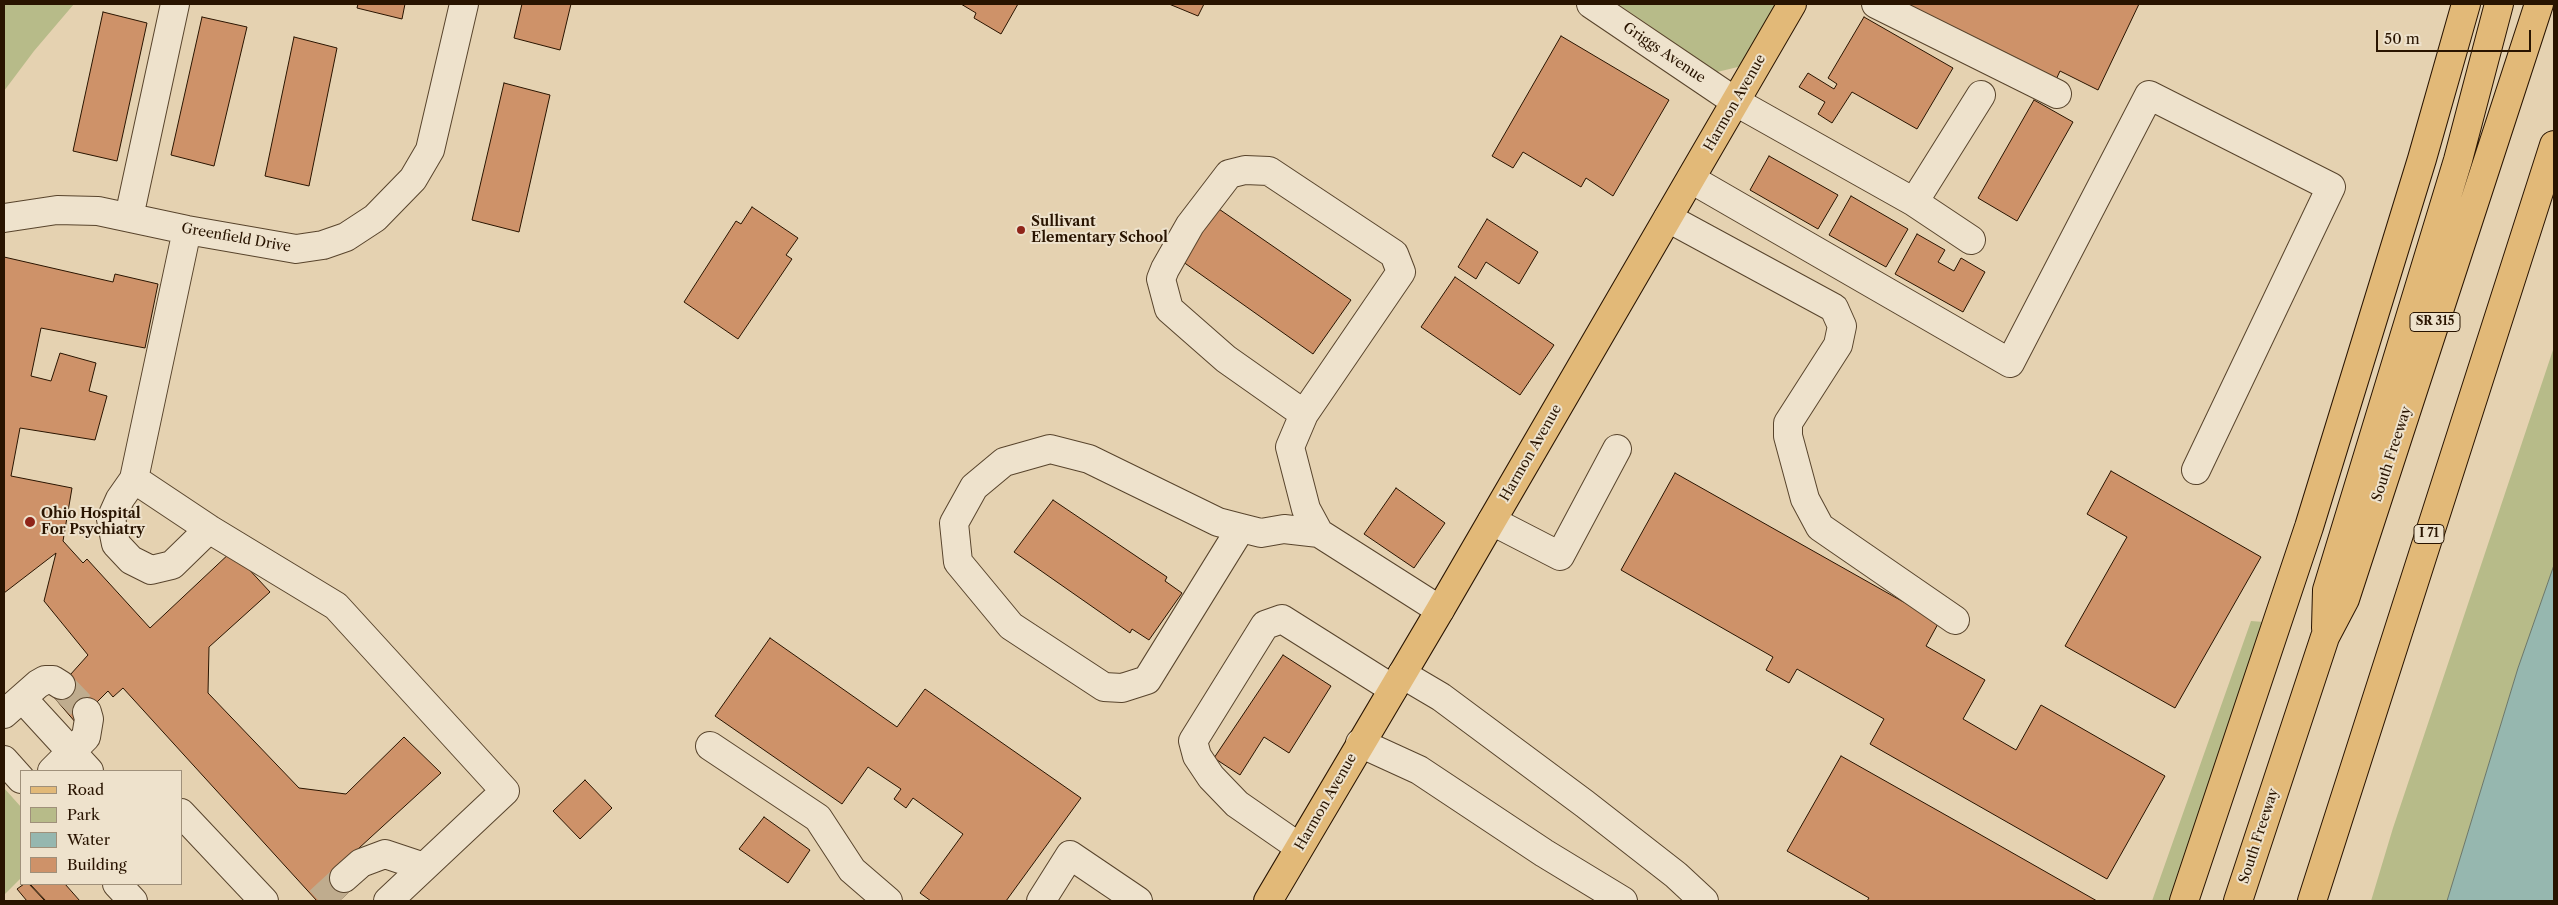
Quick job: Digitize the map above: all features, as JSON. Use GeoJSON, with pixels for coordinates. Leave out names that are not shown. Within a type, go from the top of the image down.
{"type":"FeatureCollection","features":[{"type":"Feature","properties":{"kind":"main road","name":"Harmon Avenue"},"geometry":{"type":"LineString","coordinates":[[1268,901],[1440,610],[1792,4]]}},
{"type":"Feature","properties":{"kind":"main road"},"geometry":{"type":"LineString","coordinates":[[2184,901],[2309,527],[2422,159],[2466,4]]}},
{"type":"Feature","properties":{"kind":"main road"},"geometry":{"type":"LineString","coordinates":[[2325,637],[2327,590],[2458,160],[2499,4]]}},
{"type":"Feature","properties":{"kind":"main road","name":"South Freeway"},"geometry":{"type":"LineString","coordinates":[[2238,901],[2325,637],[2345,598],[2539,4]]}},
{"type":"Feature","properties":{"kind":"main road"},"geometry":{"type":"LineString","coordinates":[[2489,350],[2554,145]]}},
{"type":"Feature","properties":{"kind":"main road","name":"I 71"},"geometry":{"type":"LineString","coordinates":[[2312,901],[2489,350],[2554,185]]}},
{"type":"Feature","properties":{"kind":"street"},"geometry":{"type":"LineString","coordinates":[[129,218],[175,4]]}},
{"type":"Feature","properties":{"kind":"street","name":"Greenfield Drive"},"geometry":{"type":"LineString","coordinates":[[4,218],[17,214],[57,210],[98,211],[187,230],[296,249],[323,245],[346,237],[375,218],[413,179],[430,150],[464,4]]}},
{"type":"Feature","properties":{"kind":"street","name":"Griggs Avenue"},"geometry":{"type":"LineString","coordinates":[[1591,4],[1736,102],[1914,202],[1971,240]]}},
{"type":"Feature","properties":{"kind":"street"},"geometry":{"type":"LineString","coordinates":[[1878,4],[2057,94]]}},
{"type":"Feature","properties":{"kind":"street"},"geometry":{"type":"LineString","coordinates":[[1914,202],[1981,95]]}},
{"type":"Feature","properties":{"kind":"street"},"geometry":{"type":"LineString","coordinates":[[1691,179],[2010,363],[2149,95],[2331,187],[2196,470]]}},
{"type":"Feature","properties":{"kind":"street"},"geometry":{"type":"LineString","coordinates":[[1304,414],[1226,359],[1170,309],[1161,279],[1165,269],[1190,225],[1229,174],[1245,170],[1269,171],[1394,254],[1401,272],[1304,414],[1290,447],[1306,509],[1318,533]]}},
{"type":"Feature","properties":{"kind":"street"},"geometry":{"type":"LineString","coordinates":[[1668,218],[1834,308],[1842,326],[1838,346],[1788,423],[1788,436],[1805,499],[1820,527],[1955,620]]}},
{"type":"Feature","properties":{"kind":"street"},"geometry":{"type":"LineString","coordinates":[[187,230],[134,479],[120,499],[111,519],[116,544],[131,560],[152,570],[172,565],[209,529]]}},
{"type":"Feature","properties":{"kind":"street"},"geometry":{"type":"LineString","coordinates":[[1241,528],[1147,680],[1122,688],[1104,687],[1011,626],[958,562],[954,523],[974,487],[1004,462],[1050,448],[1089,459],[1218,522],[1261,533],[1284,529],[1318,533],[1440,610]]}},
{"type":"Feature","properties":{"kind":"street"},"geometry":{"type":"LineString","coordinates":[[1492,520],[1560,556],[1617,449]]}},
{"type":"Feature","properties":{"kind":"street"},"geometry":{"type":"LineString","coordinates":[[134,479],[209,529],[336,606],[505,791],[388,901]]}},
{"type":"Feature","properties":{"kind":"street"},"geometry":{"type":"LineString","coordinates":[[1299,847],[1237,804],[1211,778],[1197,756],[1193,741],[1265,624],[1282,620],[1397,682],[1441,697],[1585,804],[1676,875],[1704,901]]}},
{"type":"Feature","properties":{"kind":"street"},"geometry":{"type":"LineString","coordinates":[[61,685],[53,680],[45,680],[13,706],[81,762]]}},
{"type":"Feature","properties":{"kind":"street"},"geometry":{"type":"LineString","coordinates":[[81,762],[89,719],[87,712]]}},
{"type":"Feature","properties":{"kind":"street"},"geometry":{"type":"LineString","coordinates":[[1360,743],[1419,770],[1544,853],[1623,901]]}},
{"type":"Feature","properties":{"kind":"street"},"geometry":{"type":"LineString","coordinates":[[710,746],[818,818],[852,870],[888,901]]}},
{"type":"Feature","properties":{"kind":"street"},"geometry":{"type":"LineString","coordinates":[[4,760],[20,778]]}},
{"type":"Feature","properties":{"kind":"street"},"geometry":{"type":"LineString","coordinates":[[55,770],[81,762]]}},
{"type":"Feature","properties":{"kind":"street"},"geometry":{"type":"LineString","coordinates":[[182,814],[264,901]]}},
{"type":"Feature","properties":{"kind":"street"},"geometry":{"type":"LineString","coordinates":[[344,878],[361,863],[385,854],[424,867]]}},
{"type":"Feature","properties":{"kind":"street"},"geometry":{"type":"LineString","coordinates":[[1041,901],[1070,855],[1138,901]]}},
{"type":"Feature","properties":{"kind":"green space"},"geometry":{"type":"Polygon","coordinates":[[[4,4],[74,4],[34,51],[4,91],[4,4]]]}},
{"type":"Feature","properties":{"kind":"green space"},"geometry":{"type":"Polygon","coordinates":[[[1618,4],[1779,4],[1742,66],[1717,72],[1618,4]]]}},
{"type":"Feature","properties":{"kind":"green space"},"geometry":{"type":"Polygon","coordinates":[[[2554,347],[2554,565],[2518,668],[2447,901],[2371,901],[2393,828],[2554,347]]]}},
{"type":"Feature","properties":{"kind":"green space"},"geometry":{"type":"Polygon","coordinates":[[[2251,621],[2290,624],[2191,901],[2152,901],[2251,621]]]}},
{"type":"Feature","properties":{"kind":"green space"},"geometry":{"type":"Polygon","coordinates":[[[4,788],[20,806],[20,879],[4,895],[4,788]]]}},
{"type":"Feature","properties":{"kind":"water"},"geometry":{"type":"Polygon","coordinates":[[[2554,565],[2554,901],[2447,901],[2518,668],[2554,565]]]}},
{"type":"Feature","properties":{"kind":"building"},"geometry":{"type":"Polygon","coordinates":[[[358,4],[405,4],[402,19],[357,8],[358,4]]]}},
{"type":"Feature","properties":{"kind":"building"},"geometry":{"type":"Polygon","coordinates":[[[522,4],[571,4],[560,50],[514,38],[522,4]]]}},
{"type":"Feature","properties":{"kind":"building"},"geometry":{"type":"Polygon","coordinates":[[[961,4],[1018,4],[1001,34],[974,18],[976,13],[961,4]]]}},
{"type":"Feature","properties":{"kind":"building"},"geometry":{"type":"Polygon","coordinates":[[[1169,4],[1204,4],[1198,16],[1169,4]]]}},
{"type":"Feature","properties":{"kind":"building"},"geometry":{"type":"Polygon","coordinates":[[[1901,4],[2139,4],[2098,90],[2060,71],[2054,84],[1901,4]]]}},
{"type":"Feature","properties":{"kind":"building"},"geometry":{"type":"Polygon","coordinates":[[[103,12],[147,23],[117,161],[73,151],[103,12]]]}},
{"type":"Feature","properties":{"kind":"building"},"geometry":{"type":"Polygon","coordinates":[[[202,17],[247,27],[214,166],[171,155],[202,17]]]}},
{"type":"Feature","properties":{"kind":"building"},"geometry":{"type":"Polygon","coordinates":[[[1864,17],[1953,68],[1917,129],[1852,92],[1832,123],[1818,114],[1825,102],[1799,87],[1808,73],[1834,89],[1837,84],[1828,78],[1864,17]]]}},
{"type":"Feature","properties":{"kind":"building"},"geometry":{"type":"Polygon","coordinates":[[[1561,36],[1669,100],[1613,196],[1586,178],[1581,187],[1523,152],[1513,168],[1492,156],[1561,36]]]}},
{"type":"Feature","properties":{"kind":"building"},"geometry":{"type":"Polygon","coordinates":[[[294,37],[337,48],[309,186],[265,176],[294,37]]]}},
{"type":"Feature","properties":{"kind":"building"},"geometry":{"type":"Polygon","coordinates":[[[504,83],[550,95],[519,232],[472,220],[504,83]]]}},
{"type":"Feature","properties":{"kind":"building"},"geometry":{"type":"Polygon","coordinates":[[[2034,100],[2073,122],[2017,221],[1978,198],[2034,100]]]}},
{"type":"Feature","properties":{"kind":"building"},"geometry":{"type":"Polygon","coordinates":[[[1769,156],[1838,195],[1818,229],[1750,190],[1769,156]]]}},
{"type":"Feature","properties":{"kind":"building"},"geometry":{"type":"Polygon","coordinates":[[[1851,196],[1908,229],[1886,267],[1829,235],[1851,196]]]}},
{"type":"Feature","properties":{"kind":"building"},"geometry":{"type":"Polygon","coordinates":[[[752,207],[798,238],[786,255],[792,259],[738,339],[684,302],[736,221],[741,224],[752,207]]]}},
{"type":"Feature","properties":{"kind":"building"},"geometry":{"type":"Polygon","coordinates":[[[1216,207],[1351,300],[1313,354],[1179,259],[1216,207]]]}},
{"type":"Feature","properties":{"kind":"building"},"geometry":{"type":"Polygon","coordinates":[[[1487,219],[1538,252],[1519,284],[1486,262],[1476,279],[1458,267],[1487,219]]]}},
{"type":"Feature","properties":{"kind":"building"},"geometry":{"type":"Polygon","coordinates":[[[1917,234],[1945,250],[1938,262],[1954,271],[1961,258],[1985,272],[1963,312],[1895,274],[1917,234]]]}},
{"type":"Feature","properties":{"kind":"building"},"geometry":{"type":"Polygon","coordinates":[[[4,257],[113,282],[115,274],[158,284],[145,348],[41,328],[31,376],[51,381],[60,353],[96,363],[89,391],[107,396],[95,440],[20,428],[11,476],[72,488],[63,541],[83,563],[87,559],[150,628],[232,551],[270,592],[209,647],[208,693],[299,788],[346,794],[404,737],[441,773],[335,870],[352,889],[339,901],[317,901],[123,688],[113,697],[108,691],[76,723],[52,695],[88,655],[44,601],[56,553],[4,593],[4,257]]]}},
{"type":"Feature","properties":{"kind":"building"},"geometry":{"type":"Polygon","coordinates":[[[1455,277],[1554,345],[1520,395],[1421,327],[1455,277]]]}},
{"type":"Feature","properties":{"kind":"building"},"geometry":{"type":"Polygon","coordinates":[[[2111,471],[2261,557],[2175,708],[2065,646],[2127,537],[2087,514],[2111,471]]]}},
{"type":"Feature","properties":{"kind":"building"},"geometry":{"type":"Polygon","coordinates":[[[1675,473],[1939,622],[1926,646],[1985,680],[1963,719],[2016,750],[2041,705],[2165,776],[2107,879],[1870,744],[1884,719],[1797,669],[1789,683],[1766,670],[1773,657],[1621,570],[1675,473]]]}},
{"type":"Feature","properties":{"kind":"building"},"geometry":{"type":"Polygon","coordinates":[[[1396,488],[1445,523],[1414,568],[1364,534],[1396,488]]]}},
{"type":"Feature","properties":{"kind":"building"},"geometry":{"type":"Polygon","coordinates":[[[1053,500],[1167,577],[1165,581],[1182,593],[1149,640],[1132,629],[1130,633],[1014,552],[1053,500]]]}},
{"type":"Feature","properties":{"kind":"building"},"geometry":{"type":"Polygon","coordinates":[[[770,638],[897,727],[925,689],[1081,798],[1006,901],[931,901],[920,893],[963,834],[913,798],[906,808],[894,799],[901,789],[868,767],[842,804],[715,716],[770,638]]]}},
{"type":"Feature","properties":{"kind":"building"},"geometry":{"type":"Polygon","coordinates":[[[1283,655],[1331,686],[1289,753],[1264,737],[1240,775],[1214,758],[1283,655]]]}},
{"type":"Feature","properties":{"kind":"building"},"geometry":{"type":"Polygon","coordinates":[[[1841,756],[2097,901],[1867,901],[1869,898],[1787,851],[1841,756]]]}},
{"type":"Feature","properties":{"kind":"building"},"geometry":{"type":"Polygon","coordinates":[[[585,780],[612,808],[580,839],[553,811],[585,780]]]}},
{"type":"Feature","properties":{"kind":"building"},"geometry":{"type":"Polygon","coordinates":[[[764,817],[810,850],[788,883],[739,849],[764,817]]]}},
{"type":"Feature","properties":{"kind":"building"},"geometry":{"type":"Polygon","coordinates":[[[23,885],[30,885],[45,901],[27,901],[17,889],[23,885]]]}},
{"type":"Feature","properties":{"kind":"building"},"geometry":{"type":"Polygon","coordinates":[[[31,885],[66,885],[80,901],[46,901],[31,885]]]}},
{"type":"Feature","properties":{"kind":"tunnel"},"geometry":{"type":"LineString","coordinates":[[61,685],[87,712]]}},
{"type":"Feature","properties":{"kind":"tunnel"},"geometry":{"type":"LineString","coordinates":[[319,901],[344,878]]}},
{"type":"Feature","properties":{"kind":"place","name":"Sullivant Elementary School"},"geometry":{"type":"Point","coordinates":[1021,230]}},
{"type":"Feature","properties":{"kind":"place","name":"Ohio Hospital For Psychiatry"},"geometry":{"type":"Point","coordinates":[30,522]}}]}
